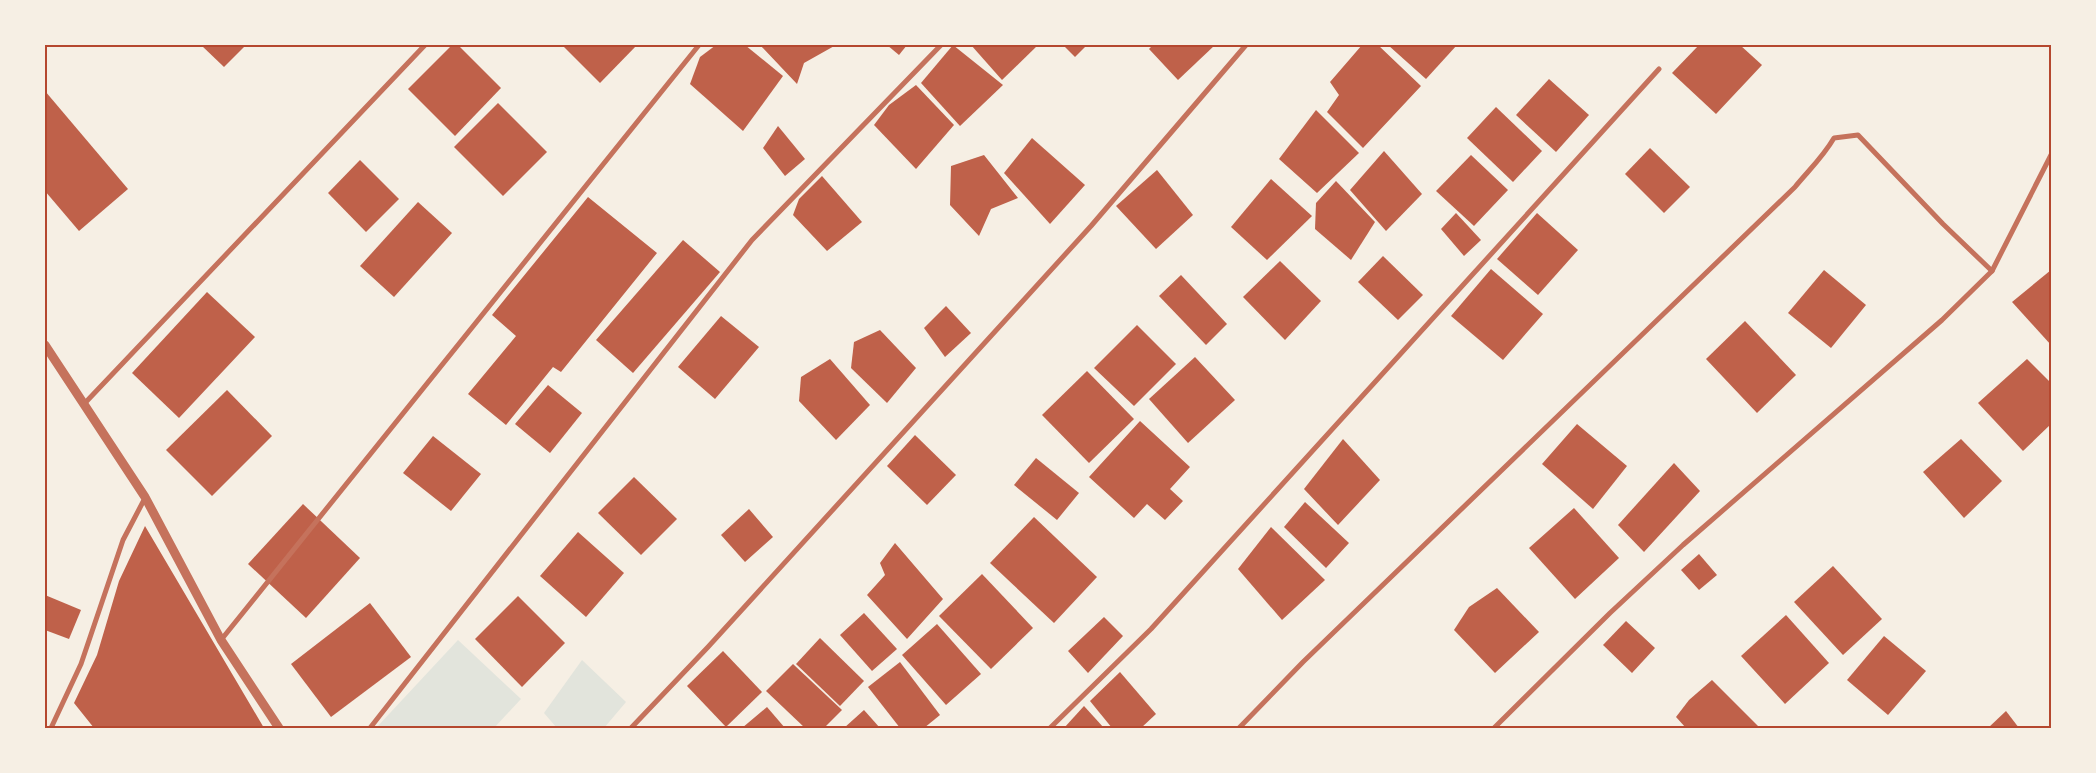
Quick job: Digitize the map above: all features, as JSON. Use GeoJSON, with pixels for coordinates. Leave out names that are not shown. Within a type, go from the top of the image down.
{"type":"FeatureCollection","features":[{"type":"Feature","properties":{"kind":"street"},"geometry":{"type":"LineString","coordinates":[[84,404],[425,45]]}},
{"type":"Feature","properties":{"kind":"street"},"geometry":{"type":"LineString","coordinates":[[220,640],[699,45]]}},
{"type":"Feature","properties":{"kind":"street"},"geometry":{"type":"LineString","coordinates":[[370,728],[752,240],[941,45]]}},
{"type":"Feature","properties":{"kind":"street"},"geometry":{"type":"LineString","coordinates":[[631,728],[1078,241],[1246,45]]}},
{"type":"Feature","properties":{"kind":"street"},"geometry":{"type":"LineString","coordinates":[[1050,728],[1151,629],[1659,69]]}},
{"type":"Feature","properties":{"kind":"street"},"geometry":{"type":"LineString","coordinates":[[1239,728],[1794,187],[1824,155],[1834,138],[1858,135],[1992,272]]}},
{"type":"Feature","properties":{"kind":"street"},"geometry":{"type":"LineString","coordinates":[[1494,728],[1682,545],[1942,320],[1992,272],[2051,155]]}},
{"type":"Feature","properties":{"kind":"street"},"geometry":{"type":"LineString","coordinates":[[45,345],[145,497],[220,640],[279,728]]}},
{"type":"Feature","properties":{"kind":"street"},"geometry":{"type":"LineString","coordinates":[[51,728],[81,664],[123,540],[145,497]]}},
{"type":"Feature","properties":{"kind":"shaded area"},"geometry":{"type":"Polygon","coordinates":[[[458,640],[521,699],[494,728],[376,728],[458,640]]]}},
{"type":"Feature","properties":{"kind":"shaded area"},"geometry":{"type":"Polygon","coordinates":[[[582,660],[626,702],[604,728],[557,728],[544,713],[582,660]]]}},
{"type":"Feature","properties":{"kind":"building"},"geometry":{"type":"Polygon","coordinates":[[[201,45],[246,45],[224,67],[201,45]]]}},
{"type":"Feature","properties":{"kind":"building"},"geometry":{"type":"Polygon","coordinates":[[[452,45],[458,45],[501,88],[455,136],[408,89],[452,45]]]}},
{"type":"Feature","properties":{"kind":"building"},"geometry":{"type":"Polygon","coordinates":[[[562,45],[637,45],[600,83],[562,45]]]}},
{"type":"Feature","properties":{"kind":"building"},"geometry":{"type":"Polygon","coordinates":[[[716,45],[745,45],[783,76],[743,131],[690,84],[700,57],[716,45]]]}},
{"type":"Feature","properties":{"kind":"building"},"geometry":{"type":"Polygon","coordinates":[[[760,45],[836,45],[804,63],[797,84],[760,45]]]}},
{"type":"Feature","properties":{"kind":"building"},"geometry":{"type":"Polygon","coordinates":[[[887,45],[907,45],[899,55],[887,45]]]}},
{"type":"Feature","properties":{"kind":"building"},"geometry":{"type":"Polygon","coordinates":[[[953,45],[1003,85],[960,126],[921,83],[953,45]]]}},
{"type":"Feature","properties":{"kind":"building"},"geometry":{"type":"Polygon","coordinates":[[[971,45],[1038,45],[1002,80],[971,45]]]}},
{"type":"Feature","properties":{"kind":"building"},"geometry":{"type":"Polygon","coordinates":[[[1063,45],[1087,45],[1075,57],[1063,45]]]}},
{"type":"Feature","properties":{"kind":"building"},"geometry":{"type":"Polygon","coordinates":[[[1153,45],[1215,45],[1178,80],[1149,49],[1153,45]]]}},
{"type":"Feature","properties":{"kind":"building"},"geometry":{"type":"Polygon","coordinates":[[[1362,45],[1378,45],[1421,86],[1363,148],[1327,112],[1339,95],[1330,82],[1362,45]]]}},
{"type":"Feature","properties":{"kind":"building"},"geometry":{"type":"Polygon","coordinates":[[[1388,45],[1457,45],[1426,79],[1388,45]]]}},
{"type":"Feature","properties":{"kind":"building"},"geometry":{"type":"Polygon","coordinates":[[[1699,45],[1740,45],[1762,65],[1716,114],[1672,73],[1699,45]]]}},
{"type":"Feature","properties":{"kind":"building"},"geometry":{"type":"Polygon","coordinates":[[[1549,79],[1589,115],[1556,152],[1516,115],[1549,79]]]}},
{"type":"Feature","properties":{"kind":"building"},"geometry":{"type":"Polygon","coordinates":[[[916,85],[954,125],[916,169],[874,125],[889,105],[916,85]]]}},
{"type":"Feature","properties":{"kind":"building"},"geometry":{"type":"Polygon","coordinates":[[[45,91],[128,189],[79,231],[45,191],[45,91]]]}},
{"type":"Feature","properties":{"kind":"building"},"geometry":{"type":"Polygon","coordinates":[[[498,103],[547,152],[503,196],[454,147],[498,103]]]}},
{"type":"Feature","properties":{"kind":"building"},"geometry":{"type":"Polygon","coordinates":[[[1496,107],[1542,151],[1513,182],[1467,138],[1496,107]]]}},
{"type":"Feature","properties":{"kind":"building"},"geometry":{"type":"Polygon","coordinates":[[[1316,110],[1359,153],[1317,193],[1279,159],[1316,110]]]}},
{"type":"Feature","properties":{"kind":"building"},"geometry":{"type":"Polygon","coordinates":[[[778,126],[805,159],[785,176],[763,148],[778,126]]]}},
{"type":"Feature","properties":{"kind":"building"},"geometry":{"type":"Polygon","coordinates":[[[1032,138],[1085,185],[1050,224],[1004,173],[1032,138]]]}},
{"type":"Feature","properties":{"kind":"building"},"geometry":{"type":"Polygon","coordinates":[[[1650,148],[1690,187],[1664,213],[1625,174],[1650,148]]]}},
{"type":"Feature","properties":{"kind":"building"},"geometry":{"type":"Polygon","coordinates":[[[1384,151],[1422,194],[1386,231],[1350,190],[1384,151]]]}},
{"type":"Feature","properties":{"kind":"building"},"geometry":{"type":"Polygon","coordinates":[[[984,155],[1018,198],[991,209],[979,236],[950,205],[951,166],[984,155]]]}},
{"type":"Feature","properties":{"kind":"building"},"geometry":{"type":"Polygon","coordinates":[[[1471,155],[1508,190],[1474,226],[1436,191],[1471,155]]]}},
{"type":"Feature","properties":{"kind":"building"},"geometry":{"type":"Polygon","coordinates":[[[360,160],[399,199],[366,232],[328,193],[360,160]]]}},
{"type":"Feature","properties":{"kind":"building"},"geometry":{"type":"Polygon","coordinates":[[[1157,170],[1193,215],[1156,249],[1116,206],[1157,170]]]}},
{"type":"Feature","properties":{"kind":"building"},"geometry":{"type":"Polygon","coordinates":[[[822,176],[862,222],[827,251],[793,215],[799,199],[822,176]]]}},
{"type":"Feature","properties":{"kind":"building"},"geometry":{"type":"Polygon","coordinates":[[[1271,179],[1312,216],[1267,260],[1231,227],[1271,179]]]}},
{"type":"Feature","properties":{"kind":"building"},"geometry":{"type":"Polygon","coordinates":[[[1336,181],[1375,222],[1351,260],[1315,229],[1316,203],[1336,181]]]}},
{"type":"Feature","properties":{"kind":"building"},"geometry":{"type":"Polygon","coordinates":[[[588,197],[657,253],[561,372],[553,367],[506,425],[468,394],[516,336],[492,315],[588,197]]]}},
{"type":"Feature","properties":{"kind":"building"},"geometry":{"type":"Polygon","coordinates":[[[418,202],[452,233],[394,297],[360,266],[418,202]]]}},
{"type":"Feature","properties":{"kind":"building"},"geometry":{"type":"Polygon","coordinates":[[[1456,213],[1481,240],[1464,256],[1441,229],[1456,213]]]}},
{"type":"Feature","properties":{"kind":"building"},"geometry":{"type":"Polygon","coordinates":[[[1537,213],[1578,250],[1538,295],[1497,259],[1537,213]]]}},
{"type":"Feature","properties":{"kind":"building"},"geometry":{"type":"Polygon","coordinates":[[[683,240],[720,272],[633,373],[596,340],[683,240]]]}},
{"type":"Feature","properties":{"kind":"building"},"geometry":{"type":"Polygon","coordinates":[[[1383,256],[1423,295],[1398,320],[1358,282],[1383,256]]]}},
{"type":"Feature","properties":{"kind":"building"},"geometry":{"type":"Polygon","coordinates":[[[1280,261],[1321,301],[1285,340],[1243,297],[1280,261]]]}},
{"type":"Feature","properties":{"kind":"building"},"geometry":{"type":"Polygon","coordinates":[[[1491,269],[1543,314],[1503,360],[1451,316],[1491,269]]]}},
{"type":"Feature","properties":{"kind":"building"},"geometry":{"type":"Polygon","coordinates":[[[1824,270],[1866,305],[1831,348],[1788,313],[1824,270]]]}},
{"type":"Feature","properties":{"kind":"building"},"geometry":{"type":"Polygon","coordinates":[[[2051,270],[2051,345],[2012,302],[2051,270]]]}},
{"type":"Feature","properties":{"kind":"building"},"geometry":{"type":"Polygon","coordinates":[[[1181,275],[1227,324],[1206,345],[1159,296],[1181,275]]]}},
{"type":"Feature","properties":{"kind":"building"},"geometry":{"type":"Polygon","coordinates":[[[207,292],[255,337],[179,418],[132,373],[207,292]]]}},
{"type":"Feature","properties":{"kind":"building"},"geometry":{"type":"Polygon","coordinates":[[[946,306],[971,333],[945,357],[924,328],[946,306]]]}},
{"type":"Feature","properties":{"kind":"building"},"geometry":{"type":"Polygon","coordinates":[[[721,316],[759,347],[715,399],[678,367],[721,316]]]}},
{"type":"Feature","properties":{"kind":"building"},"geometry":{"type":"Polygon","coordinates":[[[1745,321],[1796,375],[1757,413],[1706,359],[1745,321]]]}},
{"type":"Feature","properties":{"kind":"building"},"geometry":{"type":"Polygon","coordinates":[[[1137,325],[1176,364],[1134,406],[1094,368],[1137,325]]]}},
{"type":"Feature","properties":{"kind":"building"},"geometry":{"type":"Polygon","coordinates":[[[880,330],[916,368],[887,403],[851,368],[854,342],[880,330]]]}},
{"type":"Feature","properties":{"kind":"building"},"geometry":{"type":"Polygon","coordinates":[[[1195,357],[1235,400],[1188,443],[1149,399],[1195,357]]]}},
{"type":"Feature","properties":{"kind":"building"},"geometry":{"type":"Polygon","coordinates":[[[830,359],[870,405],[836,440],[799,401],[801,377],[830,359]]]}},
{"type":"Feature","properties":{"kind":"building"},"geometry":{"type":"Polygon","coordinates":[[[2027,359],[2051,383],[2051,424],[2023,451],[1978,403],[2027,359]]]}},
{"type":"Feature","properties":{"kind":"building"},"geometry":{"type":"Polygon","coordinates":[[[1087,371],[1134,419],[1089,463],[1042,415],[1087,371]]]}},
{"type":"Feature","properties":{"kind":"building"},"geometry":{"type":"Polygon","coordinates":[[[548,385],[582,413],[550,453],[515,424],[548,385]]]}},
{"type":"Feature","properties":{"kind":"building"},"geometry":{"type":"Polygon","coordinates":[[[227,390],[272,436],[212,496],[166,450],[227,390]]]}},
{"type":"Feature","properties":{"kind":"building"},"geometry":{"type":"Polygon","coordinates":[[[1140,421],[1190,467],[1170,489],[1183,501],[1165,520],[1147,504],[1134,518],[1089,477],[1140,421]]]}},
{"type":"Feature","properties":{"kind":"building"},"geometry":{"type":"Polygon","coordinates":[[[1577,424],[1627,466],[1593,509],[1542,464],[1577,424]]]}},
{"type":"Feature","properties":{"kind":"building"},"geometry":{"type":"Polygon","coordinates":[[[915,435],[956,475],[927,505],[887,466],[915,435]]]}},
{"type":"Feature","properties":{"kind":"building"},"geometry":{"type":"Polygon","coordinates":[[[433,436],[481,474],[451,511],[403,473],[433,436]]]}},
{"type":"Feature","properties":{"kind":"building"},"geometry":{"type":"Polygon","coordinates":[[[1343,439],[1380,480],[1338,525],[1304,489],[1343,439]]]}},
{"type":"Feature","properties":{"kind":"building"},"geometry":{"type":"Polygon","coordinates":[[[1961,439],[2002,481],[1964,518],[1923,472],[1961,439]]]}},
{"type":"Feature","properties":{"kind":"building"},"geometry":{"type":"Polygon","coordinates":[[[1036,458],[1079,493],[1057,520],[1014,485],[1036,458]]]}},
{"type":"Feature","properties":{"kind":"building"},"geometry":{"type":"Polygon","coordinates":[[[1674,463],[1700,491],[1644,552],[1618,525],[1674,463]]]}},
{"type":"Feature","properties":{"kind":"building"},"geometry":{"type":"Polygon","coordinates":[[[634,477],[677,519],[641,555],[598,513],[634,477]]]}},
{"type":"Feature","properties":{"kind":"building"},"geometry":{"type":"Polygon","coordinates":[[[1305,502],[1349,543],[1326,568],[1284,527],[1305,502]]]}},
{"type":"Feature","properties":{"kind":"building"},"geometry":{"type":"Polygon","coordinates":[[[303,504],[360,558],[306,618],[248,564],[303,504]]]}},
{"type":"Feature","properties":{"kind":"building"},"geometry":{"type":"Polygon","coordinates":[[[1574,508],[1619,558],[1575,599],[1529,548],[1574,508]]]}},
{"type":"Feature","properties":{"kind":"building"},"geometry":{"type":"Polygon","coordinates":[[[749,509],[773,537],[745,562],[721,535],[749,509]]]}},
{"type":"Feature","properties":{"kind":"building"},"geometry":{"type":"Polygon","coordinates":[[[1034,517],[1097,577],[1054,623],[990,563],[1034,517]]]}},
{"type":"Feature","properties":{"kind":"building"},"geometry":{"type":"Polygon","coordinates":[[[145,526],[264,728],[94,728],[74,703],[97,655],[119,581],[145,526]]]}},
{"type":"Feature","properties":{"kind":"building"},"geometry":{"type":"Polygon","coordinates":[[[1271,527],[1325,580],[1282,620],[1238,569],[1271,527]]]}},
{"type":"Feature","properties":{"kind":"building"},"geometry":{"type":"Polygon","coordinates":[[[578,532],[624,573],[586,617],[540,576],[578,532]]]}},
{"type":"Feature","properties":{"kind":"building"},"geometry":{"type":"Polygon","coordinates":[[[895,543],[943,599],[907,639],[867,595],[885,575],[880,563],[895,543]]]}},
{"type":"Feature","properties":{"kind":"building"},"geometry":{"type":"Polygon","coordinates":[[[1699,554],[1717,575],[1699,590],[1681,570],[1699,554]]]}},
{"type":"Feature","properties":{"kind":"building"},"geometry":{"type":"Polygon","coordinates":[[[1833,566],[1882,619],[1843,655],[1794,602],[1833,566]]]}},
{"type":"Feature","properties":{"kind":"building"},"geometry":{"type":"Polygon","coordinates":[[[982,574],[1033,628],[991,669],[939,616],[982,574]]]}},
{"type":"Feature","properties":{"kind":"building"},"geometry":{"type":"Polygon","coordinates":[[[1497,588],[1539,632],[1495,673],[1454,630],[1469,607],[1497,588]]]}},
{"type":"Feature","properties":{"kind":"building"},"geometry":{"type":"Polygon","coordinates":[[[45,595],[81,610],[69,639],[45,630],[45,595]]]}},
{"type":"Feature","properties":{"kind":"building"},"geometry":{"type":"Polygon","coordinates":[[[518,596],[565,643],[522,687],[475,639],[518,596]]]}},
{"type":"Feature","properties":{"kind":"building"},"geometry":{"type":"Polygon","coordinates":[[[370,603],[411,657],[331,717],[291,664],[370,603]]]}},
{"type":"Feature","properties":{"kind":"building"},"geometry":{"type":"Polygon","coordinates":[[[864,613],[897,649],[872,671],[840,635],[864,613]]]}},
{"type":"Feature","properties":{"kind":"building"},"geometry":{"type":"Polygon","coordinates":[[[1786,615],[1829,663],[1785,704],[1741,656],[1786,615]]]}},
{"type":"Feature","properties":{"kind":"building"},"geometry":{"type":"Polygon","coordinates":[[[1104,617],[1123,636],[1088,673],[1068,651],[1104,617]]]}},
{"type":"Feature","properties":{"kind":"building"},"geometry":{"type":"Polygon","coordinates":[[[1626,621],[1655,648],[1632,673],[1603,645],[1626,621]]]}},
{"type":"Feature","properties":{"kind":"building"},"geometry":{"type":"Polygon","coordinates":[[[937,624],[981,674],[946,705],[902,655],[937,624]]]}},
{"type":"Feature","properties":{"kind":"building"},"geometry":{"type":"Polygon","coordinates":[[[1884,636],[1926,671],[1888,715],[1847,680],[1884,636]]]}},
{"type":"Feature","properties":{"kind":"building"},"geometry":{"type":"Polygon","coordinates":[[[820,638],[864,681],[840,706],[796,664],[820,638]]]}},
{"type":"Feature","properties":{"kind":"building"},"geometry":{"type":"Polygon","coordinates":[[[723,651],[762,692],[726,727],[687,686],[723,651]]]}},
{"type":"Feature","properties":{"kind":"building"},"geometry":{"type":"Polygon","coordinates":[[[900,662],[940,715],[924,728],[900,728],[868,687],[900,662]]]}},
{"type":"Feature","properties":{"kind":"building"},"geometry":{"type":"Polygon","coordinates":[[[793,664],[842,710],[824,728],[805,728],[766,691],[793,664]]]}},
{"type":"Feature","properties":{"kind":"building"},"geometry":{"type":"Polygon","coordinates":[[[1120,672],[1156,714],[1141,728],[1112,728],[1090,701],[1120,672]]]}},
{"type":"Feature","properties":{"kind":"building"},"geometry":{"type":"Polygon","coordinates":[[[1712,680],[1760,728],[1686,728],[1676,717],[1689,700],[1712,680]]]}},
{"type":"Feature","properties":{"kind":"building"},"geometry":{"type":"Polygon","coordinates":[[[1084,706],[1104,728],[1064,728],[1084,706]]]}},
{"type":"Feature","properties":{"kind":"building"},"geometry":{"type":"Polygon","coordinates":[[[767,707],[785,728],[742,728],[767,707]]]}},
{"type":"Feature","properties":{"kind":"building"},"geometry":{"type":"Polygon","coordinates":[[[864,710],[880,728],[844,728],[864,710]]]}},
{"type":"Feature","properties":{"kind":"building"},"geometry":{"type":"Polygon","coordinates":[[[2006,711],[2019,728],[1988,728],[2006,711]]]}}]}
